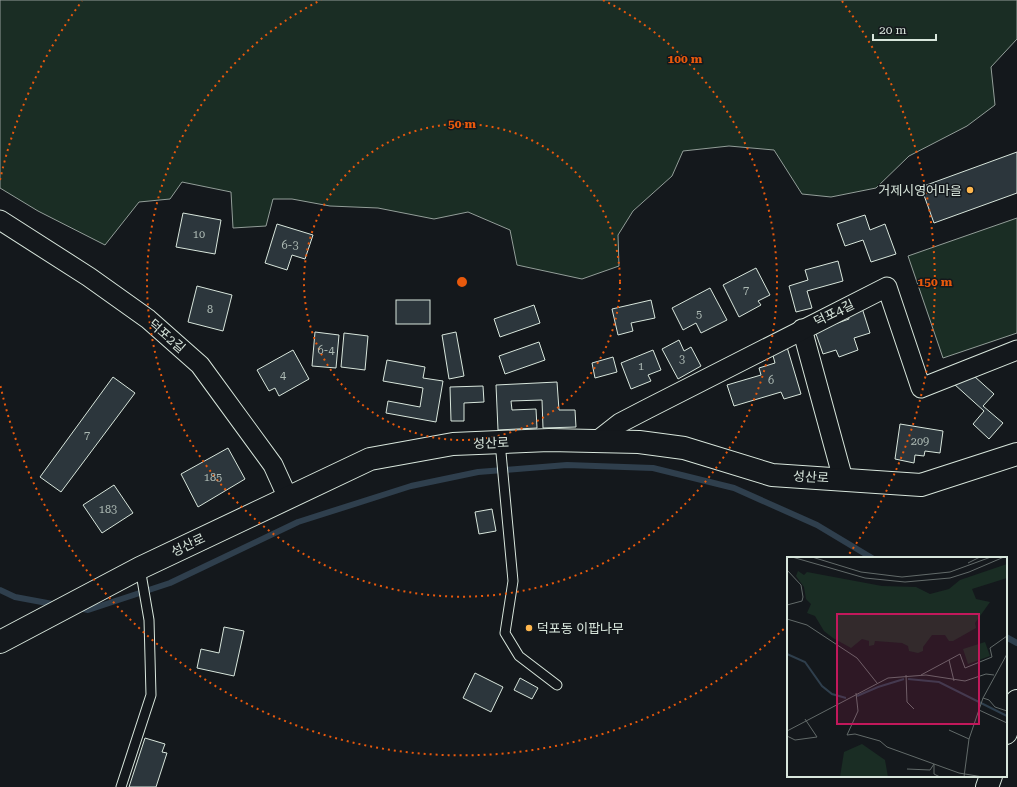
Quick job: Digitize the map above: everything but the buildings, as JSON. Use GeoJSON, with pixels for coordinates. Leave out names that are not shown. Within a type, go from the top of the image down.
{"type":"FeatureCollection","features":[{"type":"Feature","properties":{"kind":"street","name":"덕포2길"},"geometry":{"type":"LineString","coordinates":[[0,220],[89,277],[148,319],[200,365],[273,465],[288,498]]}},
{"type":"Feature","properties":{"kind":"street","name":"덕포4길"},"geometry":{"type":"LineString","coordinates":[[597,441],[620,423],[802,329],[888,287],[921,388],[1017,350]]}},
{"type":"Feature","properties":{"kind":"street"},"geometry":{"type":"LineString","coordinates":[[802,329],[843,479]]}},
{"type":"Feature","properties":{"kind":"street","name":"성산로"},"geometry":{"type":"LineString","coordinates":[[0,642],[140,568],[370,459],[453,444],[549,440],[639,442],[684,448],[772,475],[921,485],[1017,454]]}},
{"type":"Feature","properties":{"kind":"street"},"geometry":{"type":"LineString","coordinates":[[1007,730],[1017,701]]}},
{"type":"Feature","properties":{"kind":"street"},"geometry":{"type":"LineString","coordinates":[[987,787],[991,777]]}},
{"type":"Feature","properties":{"kind":"lane"},"geometry":{"type":"LineString","coordinates":[[500,442],[513,581],[505,633],[519,656],[558,685]]}},
{"type":"Feature","properties":{"kind":"lane"},"geometry":{"type":"LineString","coordinates":[[121,787],[151,694],[149,620],[140,568]]}},
{"type":"Feature","properties":{"kind":"green space"},"geometry":{"type":"Polygon","coordinates":[[[0,0],[1017,0],[1017,39],[991,67],[995,105],[967,126],[909,156],[876,188],[831,197],[802,194],[774,150],[729,146],[683,151],[672,176],[633,211],[618,235],[619,266],[582,279],[517,265],[510,230],[468,212],[434,219],[378,208],[330,206],[292,199],[273,199],[266,226],[233,228],[231,192],[182,182],[170,199],[139,202],[105,245],[38,211],[0,188],[0,0]]]}},
{"type":"Feature","properties":{"kind":"green space"},"geometry":{"type":"Polygon","coordinates":[[[1017,218],[1017,333],[943,358],[908,256],[1017,218]]]}},
{"type":"Feature","properties":{"kind":"waterway"},"geometry":{"type":"LineString","coordinates":[[79,608],[88,610],[170,583],[298,522],[411,486],[478,472],[567,465],[653,468],[734,488],[817,525],[870,557]]}},
{"type":"Feature","properties":{"kind":"waterway"},"geometry":{"type":"LineString","coordinates":[[0,590],[15,597],[58,605]]}},
{"type":"Feature","properties":{"kind":"waterway"},"geometry":{"type":"LineString","coordinates":[[1007,638],[1017,643]]}},
{"type":"Feature","properties":{"kind":"place","name":"거제시영어마을"},"geometry":{"type":"Point","coordinates":[970,190]}},
{"type":"Feature","properties":{"kind":"place","name":"덕포동 이팝나무"},"geometry":{"type":"Point","coordinates":[529,628]}}]}
